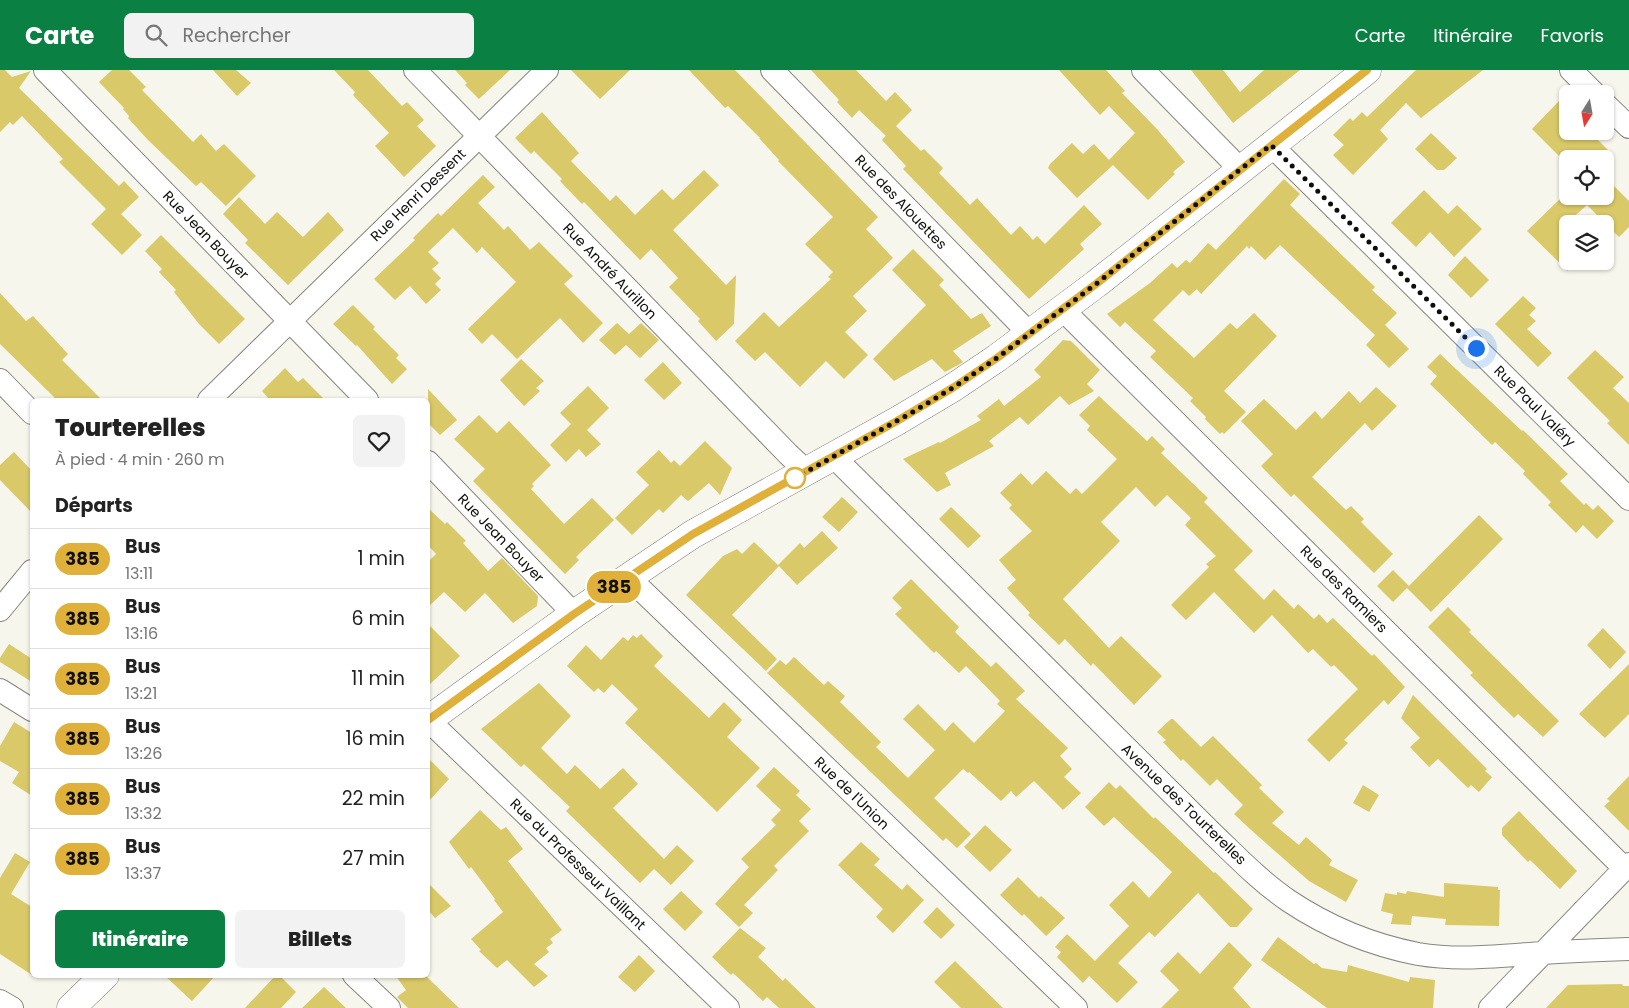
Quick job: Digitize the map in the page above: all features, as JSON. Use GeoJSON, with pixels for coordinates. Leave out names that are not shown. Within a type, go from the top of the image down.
{"type":"FeatureCollection","features":[{"type":"Feature","properties":{"kind":"main road"},"geometry":{"type":"LineString","coordinates":[[430,719],[574,614],[693,534],[897,421],[954,387],[997,358],[1366,70]]}},
{"type":"Feature","properties":{"kind":"main road"},"geometry":{"type":"LineString","coordinates":[[71,1008],[102,978]]}},
{"type":"Feature","properties":{"kind":"street","name":"Rue Jean Bouyer"},"geometry":{"type":"LineString","coordinates":[[45,70],[365,398]]}},
{"type":"Feature","properties":{"kind":"street","name":"Rue André Aurillon"},"geometry":{"type":"LineString","coordinates":[[415,70],[806,471]]}},
{"type":"Feature","properties":{"kind":"street","name":"Rue Henri Dessent"},"geometry":{"type":"LineString","coordinates":[[211,398],[547,70]]}},
{"type":"Feature","properties":{"kind":"street","name":"Rue des Alouettes"},"geometry":{"type":"LineString","coordinates":[[772,70],[1029,333]]}},
{"type":"Feature","properties":{"kind":"street"},"geometry":{"type":"LineString","coordinates":[[1143,70],[1240,169]]}},
{"type":"Feature","properties":{"kind":"street"},"geometry":{"type":"LineString","coordinates":[[1571,70],[1586,85]]}},
{"type":"Feature","properties":{"kind":"street"},"geometry":{"type":"LineString","coordinates":[[1614,113],[1629,127]]}},
{"type":"Feature","properties":{"kind":"street","name":"Rue Paul Valéry"},"geometry":{"type":"LineString","coordinates":[[1271,145],[1629,499]]}},
{"type":"Feature","properties":{"kind":"street","name":"Rue des Ramiers"},"geometry":{"type":"LineString","coordinates":[[1062,309],[1627,867]]}},
{"type":"Feature","properties":{"kind":"street"},"geometry":{"type":"LineString","coordinates":[[0,380],[30,411]]}},
{"type":"Feature","properties":{"kind":"street","name":"Avenue des Tourterelles"},"geometry":{"type":"LineString","coordinates":[[833,456],[1213,834],[1288,901],[1333,927],[1378,944],[1418,954],[1458,957],[1500,957],[1629,949]]}},
{"type":"Feature","properties":{"kind":"street","name":"Rue Jean Bouyer"},"geometry":{"type":"LineString","coordinates":[[430,464],[574,614]]}},
{"type":"Feature","properties":{"kind":"street"},"geometry":{"type":"LineString","coordinates":[[0,610],[30,573]]}},
{"type":"Feature","properties":{"kind":"street","name":"Rue de l'Union"},"geometry":{"type":"LineString","coordinates":[[628,577],[1076,1008]]}},
{"type":"Feature","properties":{"kind":"street"},"geometry":{"type":"LineString","coordinates":[[0,690],[30,709]]}},
{"type":"Feature","properties":{"kind":"street","name":"Rue du Professeur Vaillant"},"geometry":{"type":"LineString","coordinates":[[430,722],[728,1008]]}},
{"type":"Feature","properties":{"kind":"street"},"geometry":{"type":"LineString","coordinates":[[1490,1008],[1627,867]]}},
{"type":"Feature","properties":{"kind":"street"},"geometry":{"type":"LineString","coordinates":[[357,978],[389,1008]]}},
{"type":"Feature","properties":{"kind":"street"},"geometry":{"type":"LineString","coordinates":[[0,1001],[12,1008]]}},
{"type":"Feature","properties":{"kind":"building"},"geometry":{"type":"Polygon","coordinates":[[[0,70],[5,70],[12,77],[31,71],[19,88],[119,186],[124,181],[139,197],[121,214],[142,235],[122,255],[91,224],[106,209],[59,162],[63,159],[22,116],[13,125],[10,122],[0,132],[0,70]]]}},
{"type":"Feature","properties":{"kind":"building"},"geometry":{"type":"Polygon","coordinates":[[[112,70],[129,70],[146,87],[142,90],[193,142],[201,134],[216,151],[224,144],[256,176],[226,206],[201,182],[196,186],[148,140],[128,118],[129,116],[124,108],[99,82],[112,70]]]}},
{"type":"Feature","properties":{"kind":"building"},"geometry":{"type":"Polygon","coordinates":[[[213,70],[236,70],[251,83],[237,96],[213,70]]]}},
{"type":"Feature","properties":{"kind":"building"},"geometry":{"type":"Polygon","coordinates":[[[334,70],[368,70],[402,106],[407,102],[424,120],[417,126],[436,146],[404,177],[375,146],[389,133],[353,95],[355,92],[334,70]]]}},
{"type":"Feature","properties":{"kind":"building"},"geometry":{"type":"Polygon","coordinates":[[[455,70],[510,70],[479,99],[465,85],[467,83],[455,70]]]}},
{"type":"Feature","properties":{"kind":"building"},"geometry":{"type":"Polygon","coordinates":[[[571,70],[630,70],[600,99],[571,70]]]}},
{"type":"Feature","properties":{"kind":"building"},"geometry":{"type":"Polygon","coordinates":[[[689,70],[735,70],[878,217],[866,229],[893,258],[853,296],[867,311],[845,332],[868,355],[844,379],[826,361],[800,387],[765,352],[755,361],[735,341],[764,312],[779,327],[831,279],[828,277],[833,272],[805,244],[833,217],[778,161],[760,138],[728,106],[725,108],[689,70]]]}},
{"type":"Feature","properties":{"kind":"building"},"geometry":{"type":"Polygon","coordinates":[[[811,70],[856,70],[886,101],[895,92],[912,110],[896,126],[921,151],[924,149],[943,168],[939,173],[970,205],[977,198],[1011,235],[1020,226],[1033,240],[1037,236],[1045,244],[1084,205],[1102,224],[1080,244],[1084,249],[1029,299],[903,169],[906,166],[882,140],[886,136],[859,110],[852,118],[837,102],[839,100],[811,70]]]}},
{"type":"Feature","properties":{"kind":"building"},"geometry":{"type":"Polygon","coordinates":[[[1059,70],[1106,70],[1125,91],[1122,93],[1157,129],[1185,162],[1173,172],[1175,174],[1148,200],[1113,165],[1077,198],[1048,168],[1072,143],[1083,154],[1094,144],[1109,160],[1135,133],[1109,106],[1100,115],[1059,70]]]}},
{"type":"Feature","properties":{"kind":"building"},"geometry":{"type":"Polygon","coordinates":[[[1191,70],[1223,70],[1240,92],[1264,70],[1300,70],[1233,123],[1191,70]]]}},
{"type":"Feature","properties":{"kind":"building"},"geometry":{"type":"Polygon","coordinates":[[[1416,70],[1483,70],[1421,118],[1406,103],[1380,130],[1388,139],[1353,175],[1333,155],[1344,145],[1333,135],[1350,118],[1353,121],[1362,112],[1367,117],[1416,70]]]}},
{"type":"Feature","properties":{"kind":"building"},"geometry":{"type":"Polygon","coordinates":[[[1559,101],[1559,140],[1598,140],[1608,150],[1559,150],[1559,156],[1532,129],[1559,101]]]}},
{"type":"Feature","properties":{"kind":"building"},"geometry":{"type":"Polygon","coordinates":[[[542,112],[579,153],[571,161],[610,201],[616,195],[635,215],[662,189],[673,200],[704,170],[719,185],[673,230],[726,285],[736,275],[734,324],[716,341],[698,321],[700,319],[669,287],[678,278],[651,249],[640,260],[584,202],[582,204],[560,181],[562,179],[534,151],[531,154],[515,138],[542,112]]]}},
{"type":"Feature","properties":{"kind":"building"},"geometry":{"type":"Polygon","coordinates":[[[1431,133],[1457,158],[1444,170],[1437,170],[1415,149],[1431,133]]]}},
{"type":"Feature","properties":{"kind":"building"},"geometry":{"type":"Polygon","coordinates":[[[483,175],[495,187],[478,203],[504,230],[508,226],[530,250],[539,242],[573,276],[564,284],[603,323],[583,343],[560,318],[517,359],[492,334],[482,344],[468,329],[516,282],[482,247],[477,253],[453,228],[428,252],[439,263],[432,269],[441,278],[435,284],[441,290],[426,304],[410,286],[395,300],[374,279],[415,240],[413,238],[438,213],[441,216],[483,175]]]}},
{"type":"Feature","properties":{"kind":"building"},"geometry":{"type":"Polygon","coordinates":[[[1284,179],[1300,194],[1290,205],[1375,287],[1372,290],[1397,313],[1385,325],[1409,349],[1389,368],[1366,345],[1375,335],[1280,245],[1265,260],[1251,246],[1249,249],[1247,246],[1201,294],[1197,289],[1189,296],[1183,290],[1153,320],[1194,358],[1230,323],[1237,329],[1254,313],[1277,336],[1224,391],[1246,412],[1224,434],[1222,432],[1220,434],[1190,401],[1193,398],[1150,357],[1156,351],[1125,322],[1120,327],[1107,314],[1150,283],[1172,263],[1177,268],[1186,260],[1190,263],[1208,243],[1216,250],[1284,179]]]}},
{"type":"Feature","properties":{"kind":"building"},"geometry":{"type":"Polygon","coordinates":[[[1614,186],[1629,201],[1629,227],[1619,237],[1614,232],[1614,215],[1597,215],[1587,205],[1614,205],[1614,186]]]}},
{"type":"Feature","properties":{"kind":"building"},"geometry":{"type":"Polygon","coordinates":[[[1424,190],[1448,214],[1457,205],[1482,229],[1454,257],[1430,232],[1416,247],[1391,223],[1424,190]]]}},
{"type":"Feature","properties":{"kind":"building"},"geometry":{"type":"Polygon","coordinates":[[[239,197],[265,224],[277,212],[303,237],[328,212],[344,230],[288,285],[245,243],[248,240],[223,214],[239,197]]]}},
{"type":"Feature","properties":{"kind":"building"},"geometry":{"type":"Polygon","coordinates":[[[1559,200],[1559,205],[1587,205],[1576,215],[1559,215],[1559,262],[1527,231],[1559,200]]]}},
{"type":"Feature","properties":{"kind":"building"},"geometry":{"type":"Polygon","coordinates":[[[161,235],[245,319],[219,344],[199,324],[174,292],[176,290],[159,272],[162,269],[145,251],[161,235]]]}},
{"type":"Feature","properties":{"kind":"building"},"geometry":{"type":"Polygon","coordinates":[[[913,249],[944,280],[939,285],[971,319],[982,313],[991,326],[953,351],[963,362],[960,364],[945,372],[932,359],[894,381],[873,359],[926,305],[892,270],[913,249]]]}},
{"type":"Feature","properties":{"kind":"building"},"geometry":{"type":"Polygon","coordinates":[[[1465,256],[1489,280],[1471,298],[1448,275],[1465,256]]]}},
{"type":"Feature","properties":{"kind":"building"},"geometry":{"type":"Polygon","coordinates":[[[0,293],[26,321],[33,316],[68,354],[62,360],[100,398],[55,398],[0,344],[0,293]]]}},
{"type":"Feature","properties":{"kind":"building"},"geometry":{"type":"Polygon","coordinates":[[[1523,296],[1536,308],[1529,315],[1536,321],[1527,329],[1552,353],[1538,367],[1495,324],[1523,296]]]}},
{"type":"Feature","properties":{"kind":"building"},"geometry":{"type":"Polygon","coordinates":[[[353,305],[375,327],[373,329],[399,355],[396,358],[407,369],[392,384],[357,345],[333,324],[353,305]]]}},
{"type":"Feature","properties":{"kind":"building"},"geometry":{"type":"Polygon","coordinates":[[[617,323],[629,334],[641,323],[659,340],[640,358],[626,345],[615,355],[599,340],[617,323]]]}},
{"type":"Feature","properties":{"kind":"building"},"geometry":{"type":"Polygon","coordinates":[[[1063,340],[1071,341],[1100,370],[1087,384],[1094,391],[1069,405],[1060,396],[1028,425],[1020,417],[989,441],[994,446],[945,473],[951,485],[937,492],[903,459],[940,443],[981,420],[977,416],[999,399],[1004,406],[1041,377],[1034,370],[1063,340]]]}},
{"type":"Feature","properties":{"kind":"building"},"geometry":{"type":"Polygon","coordinates":[[[1595,350],[1624,377],[1613,388],[1629,403],[1629,445],[1607,423],[1610,421],[1567,378],[1595,350]]]}},
{"type":"Feature","properties":{"kind":"building"},"geometry":{"type":"Polygon","coordinates":[[[1440,354],[1568,474],[1560,481],[1584,505],[1586,503],[1593,510],[1598,505],[1614,521],[1597,539],[1583,525],[1576,533],[1548,505],[1551,502],[1523,474],[1525,471],[1495,442],[1492,445],[1430,384],[1437,376],[1427,367],[1440,354]]]}},
{"type":"Feature","properties":{"kind":"building"},"geometry":{"type":"Polygon","coordinates":[[[521,359],[544,381],[536,388],[540,391],[524,406],[500,380],[521,359]]]}},
{"type":"Feature","properties":{"kind":"building"},"geometry":{"type":"Polygon","coordinates":[[[663,362],[682,383],[664,400],[644,380],[663,362]]]}},
{"type":"Feature","properties":{"kind":"building"},"geometry":{"type":"Polygon","coordinates":[[[285,368],[298,382],[303,378],[323,398],[268,398],[262,391],[285,368]]]}},
{"type":"Feature","properties":{"kind":"building"},"geometry":{"type":"Polygon","coordinates":[[[588,386],[609,408],[587,430],[601,444],[586,457],[579,449],[566,462],[550,445],[571,424],[560,413],[588,386]]]}},
{"type":"Feature","properties":{"kind":"building"},"geometry":{"type":"Polygon","coordinates":[[[1376,387],[1397,406],[1372,431],[1365,423],[1312,477],[1346,510],[1351,506],[1364,519],[1361,522],[1393,554],[1374,573],[1294,494],[1291,497],[1261,466],[1273,454],[1241,421],[1264,399],[1296,430],[1315,411],[1322,419],[1349,391],[1360,403],[1376,387]]]}},
{"type":"Feature","properties":{"kind":"building"},"geometry":{"type":"Polygon","coordinates":[[[428,389],[457,420],[440,435],[430,425],[430,398],[428,398],[428,389]]]}},
{"type":"Feature","properties":{"kind":"building"},"geometry":{"type":"Polygon","coordinates":[[[1099,396],[1147,441],[1152,436],[1165,449],[1161,453],[1208,498],[1204,502],[1253,551],[1234,570],[1264,600],[1274,589],[1294,609],[1298,604],[1314,619],[1319,614],[1327,623],[1333,618],[1372,656],[1374,654],[1405,687],[1388,705],[1384,700],[1344,740],[1348,743],[1329,762],[1307,740],[1358,689],[1334,665],[1331,667],[1313,649],[1308,653],[1272,615],[1254,633],[1214,592],[1186,620],[1171,605],[1209,567],[1206,564],[1216,556],[1185,525],[1191,518],[1167,495],[1155,507],[1136,487],[1101,522],[1120,541],[1063,599],[1109,648],[1121,636],[1162,676],[1134,705],[1093,663],[1091,666],[1065,639],[1059,645],[1028,615],[1030,613],[1007,588],[1016,580],[999,560],[1032,531],[1009,508],[1012,505],[1000,493],[1021,473],[1032,485],[1046,471],[1070,494],[1076,488],[1082,494],[1117,459],[1087,430],[1090,426],[1079,415],[1099,396]]]}},
{"type":"Feature","properties":{"kind":"building"},"geometry":{"type":"Polygon","coordinates":[[[479,415],[497,433],[509,421],[551,465],[532,484],[534,486],[531,489],[564,524],[592,498],[614,520],[576,557],[579,560],[565,574],[473,481],[485,469],[454,439],[479,415]]]}},
{"type":"Feature","properties":{"kind":"building"},"geometry":{"type":"Polygon","coordinates":[[[705,441],[732,468],[720,495],[709,483],[688,501],[681,495],[663,513],[659,509],[632,535],[615,518],[649,485],[636,472],[659,450],[671,463],[674,460],[680,466],[705,441]]]}},
{"type":"Feature","properties":{"kind":"building"},"geometry":{"type":"Polygon","coordinates":[[[14,452],[30,469],[30,511],[0,480],[0,465],[14,452]]]}},
{"type":"Feature","properties":{"kind":"building"},"geometry":{"type":"Polygon","coordinates":[[[842,497],[858,512],[839,532],[822,517],[842,497]]]}},
{"type":"Feature","properties":{"kind":"building"},"geometry":{"type":"Polygon","coordinates":[[[951,507],[981,536],[968,548],[939,519],[951,507]]]}},
{"type":"Feature","properties":{"kind":"building"},"geometry":{"type":"Polygon","coordinates":[[[430,510],[445,524],[447,522],[466,541],[463,543],[488,571],[502,558],[538,596],[537,606],[513,623],[485,593],[465,612],[444,592],[430,605],[430,560],[436,554],[430,547],[430,510]]]}},
{"type":"Feature","properties":{"kind":"building"},"geometry":{"type":"Polygon","coordinates":[[[1479,515],[1503,539],[1431,612],[1407,588],[1479,515]]]}},
{"type":"Feature","properties":{"kind":"building"},"geometry":{"type":"Polygon","coordinates":[[[822,531],[838,548],[797,585],[778,565],[800,543],[804,548],[822,531]]]}},
{"type":"Feature","properties":{"kind":"building"},"geometry":{"type":"Polygon","coordinates":[[[754,542],[779,566],[732,615],[777,659],[766,671],[686,595],[723,556],[737,549],[742,554],[754,542]]]}},
{"type":"Feature","properties":{"kind":"building"},"geometry":{"type":"Polygon","coordinates":[[[1393,570],[1409,586],[1393,602],[1377,586],[1393,570]]]}},
{"type":"Feature","properties":{"kind":"building"},"geometry":{"type":"Polygon","coordinates":[[[911,579],[959,627],[955,632],[991,667],[996,662],[1025,691],[1016,699],[1068,748],[1060,756],[1072,769],[1064,777],[1081,793],[1063,810],[1034,781],[1016,797],[1011,791],[1001,801],[969,772],[963,769],[934,798],[971,834],[957,848],[946,838],[943,841],[767,673],[780,660],[786,665],[794,657],[824,685],[828,681],[845,696],[840,702],[881,742],[876,747],[908,778],[935,750],[903,719],[918,704],[945,731],[953,722],[974,743],[1005,711],[997,704],[1000,701],[966,666],[959,673],[936,651],[934,653],[895,614],[902,608],[892,598],[911,579]]]}},
{"type":"Feature","properties":{"kind":"building"},"geometry":{"type":"Polygon","coordinates":[[[1448,607],[1471,630],[1469,632],[1559,721],[1543,737],[1518,714],[1514,718],[1470,675],[1473,673],[1428,627],[1448,607]]]}},
{"type":"Feature","properties":{"kind":"building"},"geometry":{"type":"Polygon","coordinates":[[[430,626],[460,656],[430,684],[430,626]]]}},
{"type":"Feature","properties":{"kind":"building"},"geometry":{"type":"Polygon","coordinates":[[[1603,628],[1626,652],[1610,669],[1587,645],[1603,628]]]}},
{"type":"Feature","properties":{"kind":"building"},"geometry":{"type":"Polygon","coordinates":[[[641,634],[663,656],[654,666],[709,718],[724,702],[742,720],[727,737],[760,768],[717,812],[625,723],[638,709],[612,684],[604,693],[598,688],[594,692],[567,666],[586,645],[601,660],[623,637],[628,641],[633,635],[637,638],[641,634]]]}},
{"type":"Feature","properties":{"kind":"building"},"geometry":{"type":"Polygon","coordinates":[[[9,644],[30,658],[30,681],[0,662],[0,658],[9,644]]]}},
{"type":"Feature","properties":{"kind":"building"},"geometry":{"type":"Polygon","coordinates":[[[1629,664],[1629,714],[1605,738],[1579,714],[1629,664]]]}},
{"type":"Feature","properties":{"kind":"building"},"geometry":{"type":"Polygon","coordinates":[[[539,683],[571,716],[541,748],[567,774],[575,765],[600,789],[623,768],[638,784],[613,808],[664,859],[677,845],[694,861],[671,885],[654,869],[640,883],[566,811],[570,807],[524,764],[521,767],[481,729],[539,683]]]}},
{"type":"Feature","properties":{"kind":"building"},"geometry":{"type":"Polygon","coordinates":[[[1413,695],[1487,769],[1485,771],[1492,777],[1479,792],[1471,785],[1468,788],[1438,759],[1429,767],[1410,747],[1420,738],[1401,718],[1413,695]]]}},
{"type":"Feature","properties":{"kind":"building"},"geometry":{"type":"Polygon","coordinates":[[[1171,719],[1201,747],[1213,736],[1262,785],[1259,788],[1284,812],[1272,823],[1299,845],[1306,837],[1332,860],[1329,865],[1358,880],[1346,902],[1309,881],[1234,814],[1243,805],[1217,779],[1210,786],[1183,759],[1181,761],[1163,742],[1166,740],[1157,732],[1171,719]]]}},
{"type":"Feature","properties":{"kind":"building"},"geometry":{"type":"Polygon","coordinates":[[[14,722],[30,732],[30,795],[12,783],[19,772],[0,761],[0,746],[14,722]]]}},
{"type":"Feature","properties":{"kind":"building"},"geometry":{"type":"Polygon","coordinates":[[[430,760],[449,779],[430,800],[430,760]]]}},
{"type":"Feature","properties":{"kind":"building"},"geometry":{"type":"Polygon","coordinates":[[[774,767],[800,791],[796,795],[811,809],[799,821],[809,831],[774,866],[778,870],[744,905],[753,913],[739,927],[715,904],[749,867],[741,859],[776,825],[771,820],[781,810],[756,786],[774,767]]]}},
{"type":"Feature","properties":{"kind":"building"},"geometry":{"type":"Polygon","coordinates":[[[1629,776],[1629,831],[1604,806],[1610,801],[1607,799],[1629,776]]]}},
{"type":"Feature","properties":{"kind":"building"},"geometry":{"type":"Polygon","coordinates":[[[1109,782],[1116,789],[1120,785],[1154,819],[1155,817],[1253,909],[1237,927],[1230,927],[1198,893],[1155,937],[1149,932],[1118,963],[1138,982],[1117,1003],[1089,976],[1083,983],[1057,957],[1061,952],[1055,947],[1067,934],[1095,961],[1129,926],[1109,905],[1133,881],[1149,898],[1172,872],[1114,817],[1104,826],[1085,807],[1109,782]]]}},
{"type":"Feature","properties":{"kind":"building"},"geometry":{"type":"Polygon","coordinates":[[[1363,785],[1379,795],[1369,812],[1353,803],[1363,785]]]}},
{"type":"Feature","properties":{"kind":"building"},"geometry":{"type":"Polygon","coordinates":[[[480,810],[501,830],[506,827],[523,849],[508,861],[562,930],[550,939],[553,943],[546,948],[549,952],[534,964],[548,976],[534,987],[507,960],[497,968],[479,951],[481,950],[471,939],[503,912],[471,867],[469,869],[449,842],[480,810]]]}},
{"type":"Feature","properties":{"kind":"building"},"geometry":{"type":"Polygon","coordinates":[[[1519,811],[1577,871],[1560,889],[1530,860],[1528,862],[1502,835],[1502,828],[1519,811]]]}},
{"type":"Feature","properties":{"kind":"building"},"geometry":{"type":"Polygon","coordinates":[[[985,825],[1012,850],[990,872],[964,847],[985,825]]]}},
{"type":"Feature","properties":{"kind":"building"},"geometry":{"type":"Polygon","coordinates":[[[861,842],[880,859],[874,865],[902,890],[907,884],[924,900],[893,933],[876,917],[883,909],[838,865],[861,842]]]}},
{"type":"Feature","properties":{"kind":"building"},"geometry":{"type":"Polygon","coordinates":[[[15,853],[30,862],[11,894],[30,906],[30,974],[0,954],[0,878],[15,853]]]}},
{"type":"Feature","properties":{"kind":"building"},"geometry":{"type":"Polygon","coordinates":[[[1018,877],[1039,898],[1041,896],[1065,918],[1046,936],[1024,914],[1022,916],[1000,895],[1018,877]]]}},
{"type":"Feature","properties":{"kind":"building"},"geometry":{"type":"Polygon","coordinates":[[[1444,883],[1498,887],[1498,890],[1500,890],[1499,926],[1445,925],[1446,919],[1412,916],[1411,925],[1391,924],[1393,914],[1381,911],[1385,893],[1397,895],[1397,892],[1406,894],[1407,891],[1444,897],[1444,883]]]}},
{"type":"Feature","properties":{"kind":"building"},"geometry":{"type":"Polygon","coordinates":[[[430,885],[451,906],[435,918],[430,912],[430,885]]]}},
{"type":"Feature","properties":{"kind":"building"},"geometry":{"type":"Polygon","coordinates":[[[681,891],[703,912],[685,931],[663,909],[681,891]]]}},
{"type":"Feature","properties":{"kind":"building"},"geometry":{"type":"Polygon","coordinates":[[[937,907],[955,925],[941,939],[923,922],[937,907]]]}},
{"type":"Feature","properties":{"kind":"building"},"geometry":{"type":"Polygon","coordinates":[[[740,928],[766,948],[758,957],[783,981],[785,978],[816,1008],[779,1008],[767,997],[763,1001],[733,973],[731,975],[712,957],[740,928]]]}},
{"type":"Feature","properties":{"kind":"building"},"geometry":{"type":"Polygon","coordinates":[[[1278,937],[1322,968],[1347,972],[1348,965],[1409,982],[1410,977],[1435,980],[1433,1008],[1327,1008],[1261,960],[1278,937]]]}},
{"type":"Feature","properties":{"kind":"building"},"geometry":{"type":"Polygon","coordinates":[[[1229,942],[1252,965],[1233,988],[1251,1008],[1161,1008],[1179,990],[1160,971],[1178,952],[1200,974],[1229,942]]]}},
{"type":"Feature","properties":{"kind":"building"},"geometry":{"type":"Polygon","coordinates":[[[639,955],[655,971],[635,992],[618,977],[639,955]]]}},
{"type":"Feature","properties":{"kind":"building"},"geometry":{"type":"Polygon","coordinates":[[[955,961],[1003,1008],[961,1008],[934,982],[955,961]]]}},
{"type":"Feature","properties":{"kind":"building"},"geometry":{"type":"Polygon","coordinates":[[[167,978],[213,978],[192,1001],[167,978]]]}},
{"type":"Feature","properties":{"kind":"building"},"geometry":{"type":"Polygon","coordinates":[[[273,978],[282,978],[296,992],[281,1008],[245,1008],[273,978]]]}},
{"type":"Feature","properties":{"kind":"building"},"geometry":{"type":"Polygon","coordinates":[[[397,978],[428,978],[459,1008],[408,1008],[397,997],[406,990],[397,978]]]}},
{"type":"Feature","properties":{"kind":"building"},"geometry":{"type":"Polygon","coordinates":[[[1622,984],[1623,986],[1629,986],[1629,1008],[1546,1008],[1568,985],[1622,984]]]}},
{"type":"Feature","properties":{"kind":"building"},"geometry":{"type":"Polygon","coordinates":[[[324,987],[346,1008],[302,1008],[324,987]]]}},
{"type":"Feature","properties":{"kind":"bus line","name":"385"},"geometry":{"type":"LineString","coordinates":[[430,719],[574,614],[693,534],[897,421],[954,387],[997,358],[1096,284],[1367,70]]}},
{"type":"Feature","properties":{"kind":"route"},"geometry":{"type":"LineString","coordinates":[[795,478],[911,413],[997,358],[1096,284],[1271,145],[1476,348]]}}]}
